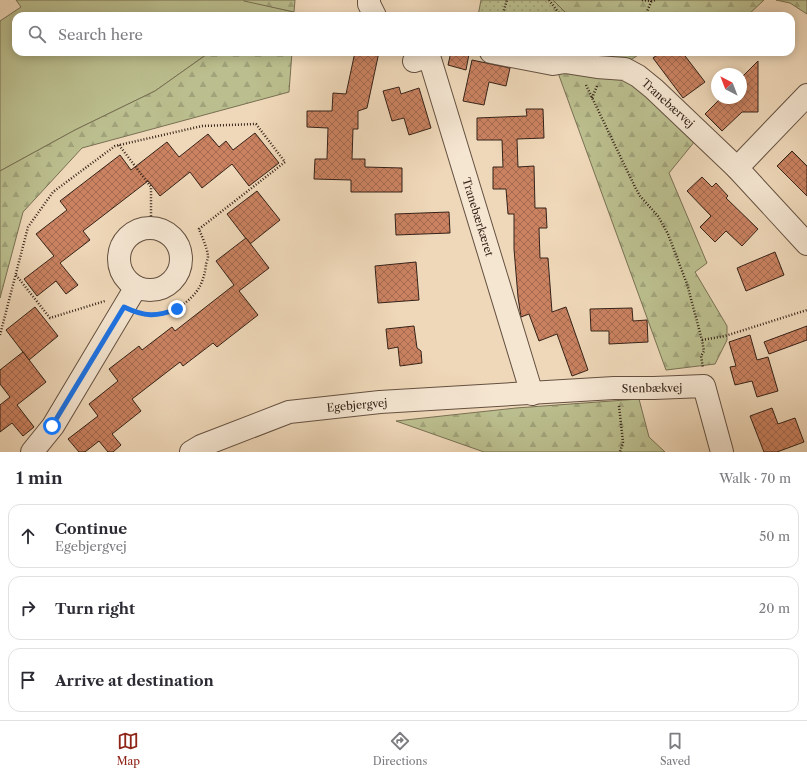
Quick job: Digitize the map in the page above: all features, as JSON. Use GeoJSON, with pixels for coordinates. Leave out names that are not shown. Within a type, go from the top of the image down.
{"type":"FeatureCollection","features":[{"type":"Feature","properties":{"kind":"street"},"geometry":{"type":"LineString","coordinates":[[369,0],[369,4],[373,12]]}},
{"type":"Feature","properties":{"kind":"street","name":"Tranebærkæret"},"geometry":{"type":"LineString","coordinates":[[414,61],[429,56],[532,394]]}},
{"type":"Feature","properties":{"kind":"street","name":"Tranebærvej"},"geometry":{"type":"LineString","coordinates":[[512,56],[553,64],[565,62],[597,68],[625,69],[638,76],[654,89],[737,168],[807,244]]}},
{"type":"Feature","properties":{"kind":"street"},"geometry":{"type":"LineString","coordinates":[[737,168],[807,95]]}},
{"type":"Feature","properties":{"kind":"street"},"geometry":{"type":"LineString","coordinates":[[151,228],[164,232],[176,242],[180,250],[181,266],[173,280],[160,288],[144,289],[136,286],[124,276],[121,268],[120,253],[123,245],[134,233],[141,230],[151,228]]}},
{"type":"Feature","properties":{"kind":"street"},"geometry":{"type":"LineString","coordinates":[[32,452],[52,426],[116,303],[136,286]]}},
{"type":"Feature","properties":{"kind":"street"},"geometry":{"type":"LineString","coordinates":[[704,386],[722,452]]}},
{"type":"Feature","properties":{"kind":"street","name":"Stenbækvej"},"geometry":{"type":"LineString","coordinates":[[532,394],[614,388],[704,386]]}},
{"type":"Feature","properties":{"kind":"street","name":"Egebjergvej"},"geometry":{"type":"LineString","coordinates":[[191,452],[201,446],[289,412],[380,402],[532,394]]}},
{"type":"Feature","properties":{"kind":"path"},"geometry":{"type":"LineString","coordinates":[[503,12],[507,0]]}},
{"type":"Feature","properties":{"kind":"path"},"geometry":{"type":"LineString","coordinates":[[549,0],[558,12]]}},
{"type":"Feature","properties":{"kind":"path"},"geometry":{"type":"LineString","coordinates":[[642,0],[655,0]]}},
{"type":"Feature","properties":{"kind":"path"},"geometry":{"type":"LineString","coordinates":[[647,12],[651,1]]}},
{"type":"Feature","properties":{"kind":"path"},"geometry":{"type":"LineString","coordinates":[[578,64],[580,74],[635,187],[640,196],[658,216],[668,234],[687,284],[702,340],[704,351],[701,356],[704,386]]}},
{"type":"Feature","properties":{"kind":"path"},"geometry":{"type":"LineString","coordinates":[[0,335],[28,227],[53,192],[115,146],[202,126],[256,124],[285,162],[198,229],[208,256],[204,276],[199,288],[177,309],[160,314],[146,315],[116,303],[50,318],[16,275]]}},
{"type":"Feature","properties":{"kind":"path"},"geometry":{"type":"LineString","coordinates":[[119,145],[151,187],[151,228]]}},
{"type":"Feature","properties":{"kind":"path"},"geometry":{"type":"LineString","coordinates":[[702,340],[725,336],[807,310]]}},
{"type":"Feature","properties":{"kind":"path"},"geometry":{"type":"LineString","coordinates":[[614,388],[621,410],[623,442],[620,452]]}},
{"type":"Feature","properties":{"kind":"green space"},"geometry":{"type":"Polygon","coordinates":[[[16,0],[244,0],[294,12],[14,12],[21,7],[16,0]]]}},
{"type":"Feature","properties":{"kind":"green space"},"geometry":{"type":"Polygon","coordinates":[[[295,0],[294,12],[244,1],[295,0]]]}},
{"type":"Feature","properties":{"kind":"green space"},"geometry":{"type":"Polygon","coordinates":[[[481,0],[553,0],[565,12],[479,12],[481,0]]]}},
{"type":"Feature","properties":{"kind":"green space"},"geometry":{"type":"Polygon","coordinates":[[[553,0],[764,0],[751,12],[565,12],[553,0]]]}},
{"type":"Feature","properties":{"kind":"green space"},"geometry":{"type":"Polygon","coordinates":[[[776,0],[807,0],[807,14],[790,3],[776,0]]]}},
{"type":"Feature","properties":{"kind":"green space"},"geometry":{"type":"Polygon","coordinates":[[[12,13],[12,56],[204,56],[155,91],[75,130],[0,171],[0,21],[12,13]]]}},
{"type":"Feature","properties":{"kind":"green space"},"geometry":{"type":"Polygon","coordinates":[[[204,56],[292,56],[289,92],[82,148],[23,212],[0,298],[0,171],[75,130],[155,91],[204,56]]]}},
{"type":"Feature","properties":{"kind":"green space"},"geometry":{"type":"Polygon","coordinates":[[[586,56],[637,56],[632,59],[606,62],[586,56]]]}},
{"type":"Feature","properties":{"kind":"green space"},"geometry":{"type":"Polygon","coordinates":[[[557,70],[589,72],[633,82],[695,141],[669,173],[707,263],[695,272],[727,326],[727,340],[715,364],[666,370],[557,70]]]}},
{"type":"Feature","properties":{"kind":"green space"},"geometry":{"type":"Polygon","coordinates":[[[639,399],[649,437],[665,452],[484,452],[396,421],[516,408],[639,399]]]}},
{"type":"Feature","properties":{"kind":"building"},"geometry":{"type":"Polygon","coordinates":[[[354,56],[378,56],[367,108],[358,111],[358,129],[353,129],[352,159],[365,159],[365,167],[402,168],[402,192],[351,192],[351,180],[314,179],[315,159],[327,159],[328,128],[307,127],[307,111],[332,111],[333,93],[346,94],[354,56]]]}},
{"type":"Feature","properties":{"kind":"building"},"geometry":{"type":"Polygon","coordinates":[[[450,56],[469,56],[466,70],[448,65],[450,56]]]}},
{"type":"Feature","properties":{"kind":"building"},"geometry":{"type":"Polygon","coordinates":[[[656,56],[685,56],[705,82],[683,98],[653,58],[656,56]]]}},
{"type":"Feature","properties":{"kind":"building"},"geometry":{"type":"Polygon","coordinates":[[[472,60],[510,68],[506,86],[489,82],[484,105],[463,101],[472,60]]]}},
{"type":"Feature","properties":{"kind":"building"},"geometry":{"type":"Polygon","coordinates":[[[758,61],[758,112],[742,112],[722,131],[705,114],[715,104],[747,104],[747,72],[758,61]]]}},
{"type":"Feature","properties":{"kind":"building"},"geometry":{"type":"Polygon","coordinates":[[[399,87],[401,94],[419,88],[431,128],[409,135],[404,118],[392,121],[383,91],[399,87]]]}},
{"type":"Feature","properties":{"kind":"building"},"geometry":{"type":"Polygon","coordinates":[[[526,109],[543,109],[544,138],[517,139],[518,167],[534,166],[535,208],[546,208],[547,228],[539,228],[540,258],[548,258],[552,312],[566,307],[588,370],[572,376],[557,334],[539,341],[529,314],[521,317],[514,249],[514,214],[508,214],[506,189],[493,189],[493,167],[503,167],[502,140],[477,140],[477,118],[527,116],[526,109]]]}},
{"type":"Feature","properties":{"kind":"building"},"geometry":{"type":"Polygon","coordinates":[[[255,133],[279,163],[249,186],[232,164],[202,188],[190,172],[160,196],[148,181],[83,231],[90,240],[60,263],[78,285],[66,294],[56,281],[37,296],[24,279],[54,256],[36,234],[67,210],[60,201],[120,155],[131,170],[167,142],[179,157],[208,134],[219,147],[226,141],[233,150],[255,133]]]}},
{"type":"Feature","properties":{"kind":"building"},"geometry":{"type":"Polygon","coordinates":[[[792,151],[807,166],[807,196],[777,166],[792,151]]]}},
{"type":"Feature","properties":{"kind":"building"},"geometry":{"type":"Polygon","coordinates":[[[702,177],[712,187],[716,183],[728,196],[726,198],[758,229],[742,246],[726,231],[715,242],[700,227],[711,216],[687,191],[702,177]]]}},
{"type":"Feature","properties":{"kind":"building"},"geometry":{"type":"Polygon","coordinates":[[[257,191],[280,220],[250,244],[227,214],[257,191]]]}},
{"type":"Feature","properties":{"kind":"building"},"geometry":{"type":"Polygon","coordinates":[[[449,212],[450,233],[396,235],[395,214],[449,212]]]}},
{"type":"Feature","properties":{"kind":"building"},"geometry":{"type":"Polygon","coordinates":[[[246,238],[269,268],[239,291],[258,315],[217,347],[213,343],[183,366],[180,362],[132,399],[141,411],[112,434],[121,445],[113,452],[108,452],[99,441],[85,452],[79,452],[68,439],[98,416],[89,404],[118,381],[109,369],[139,346],[142,350],[172,327],[175,331],[234,285],[216,261],[246,238]]]}},
{"type":"Feature","properties":{"kind":"building"},"geometry":{"type":"Polygon","coordinates":[[[775,252],[784,275],[746,291],[737,268],[775,252]]]}},
{"type":"Feature","properties":{"kind":"building"},"geometry":{"type":"Polygon","coordinates":[[[416,262],[419,300],[378,303],[375,266],[416,262]]]}},
{"type":"Feature","properties":{"kind":"building"},"geometry":{"type":"Polygon","coordinates":[[[35,307],[58,336],[29,360],[6,330],[35,307]]]}},
{"type":"Feature","properties":{"kind":"building"},"geometry":{"type":"Polygon","coordinates":[[[632,308],[633,321],[647,320],[648,342],[609,344],[609,331],[591,331],[590,309],[632,308]]]}},
{"type":"Feature","properties":{"kind":"building"},"geometry":{"type":"Polygon","coordinates":[[[414,326],[417,348],[421,351],[422,363],[400,366],[398,347],[388,349],[386,329],[414,326]]]}},
{"type":"Feature","properties":{"kind":"building"},"geometry":{"type":"Polygon","coordinates":[[[807,326],[807,340],[769,354],[764,342],[807,326]]]}},
{"type":"Feature","properties":{"kind":"building"},"geometry":{"type":"Polygon","coordinates":[[[750,335],[757,360],[768,357],[778,391],[757,397],[752,381],[735,385],[730,367],[736,366],[729,342],[750,335]]]}},
{"type":"Feature","properties":{"kind":"building"},"geometry":{"type":"Polygon","coordinates":[[[23,352],[46,382],[17,405],[34,427],[23,436],[12,423],[0,432],[0,405],[10,397],[0,384],[0,370],[23,352]]]}},
{"type":"Feature","properties":{"kind":"building"},"geometry":{"type":"Polygon","coordinates":[[[772,408],[778,424],[795,418],[804,442],[777,452],[764,452],[750,416],[772,408]]]}},
{"type":"Feature","properties":{"kind":"route"},"geometry":{"type":"LineString","coordinates":[[52,426],[124,307],[146,315],[167,313],[177,309]]}}]}
